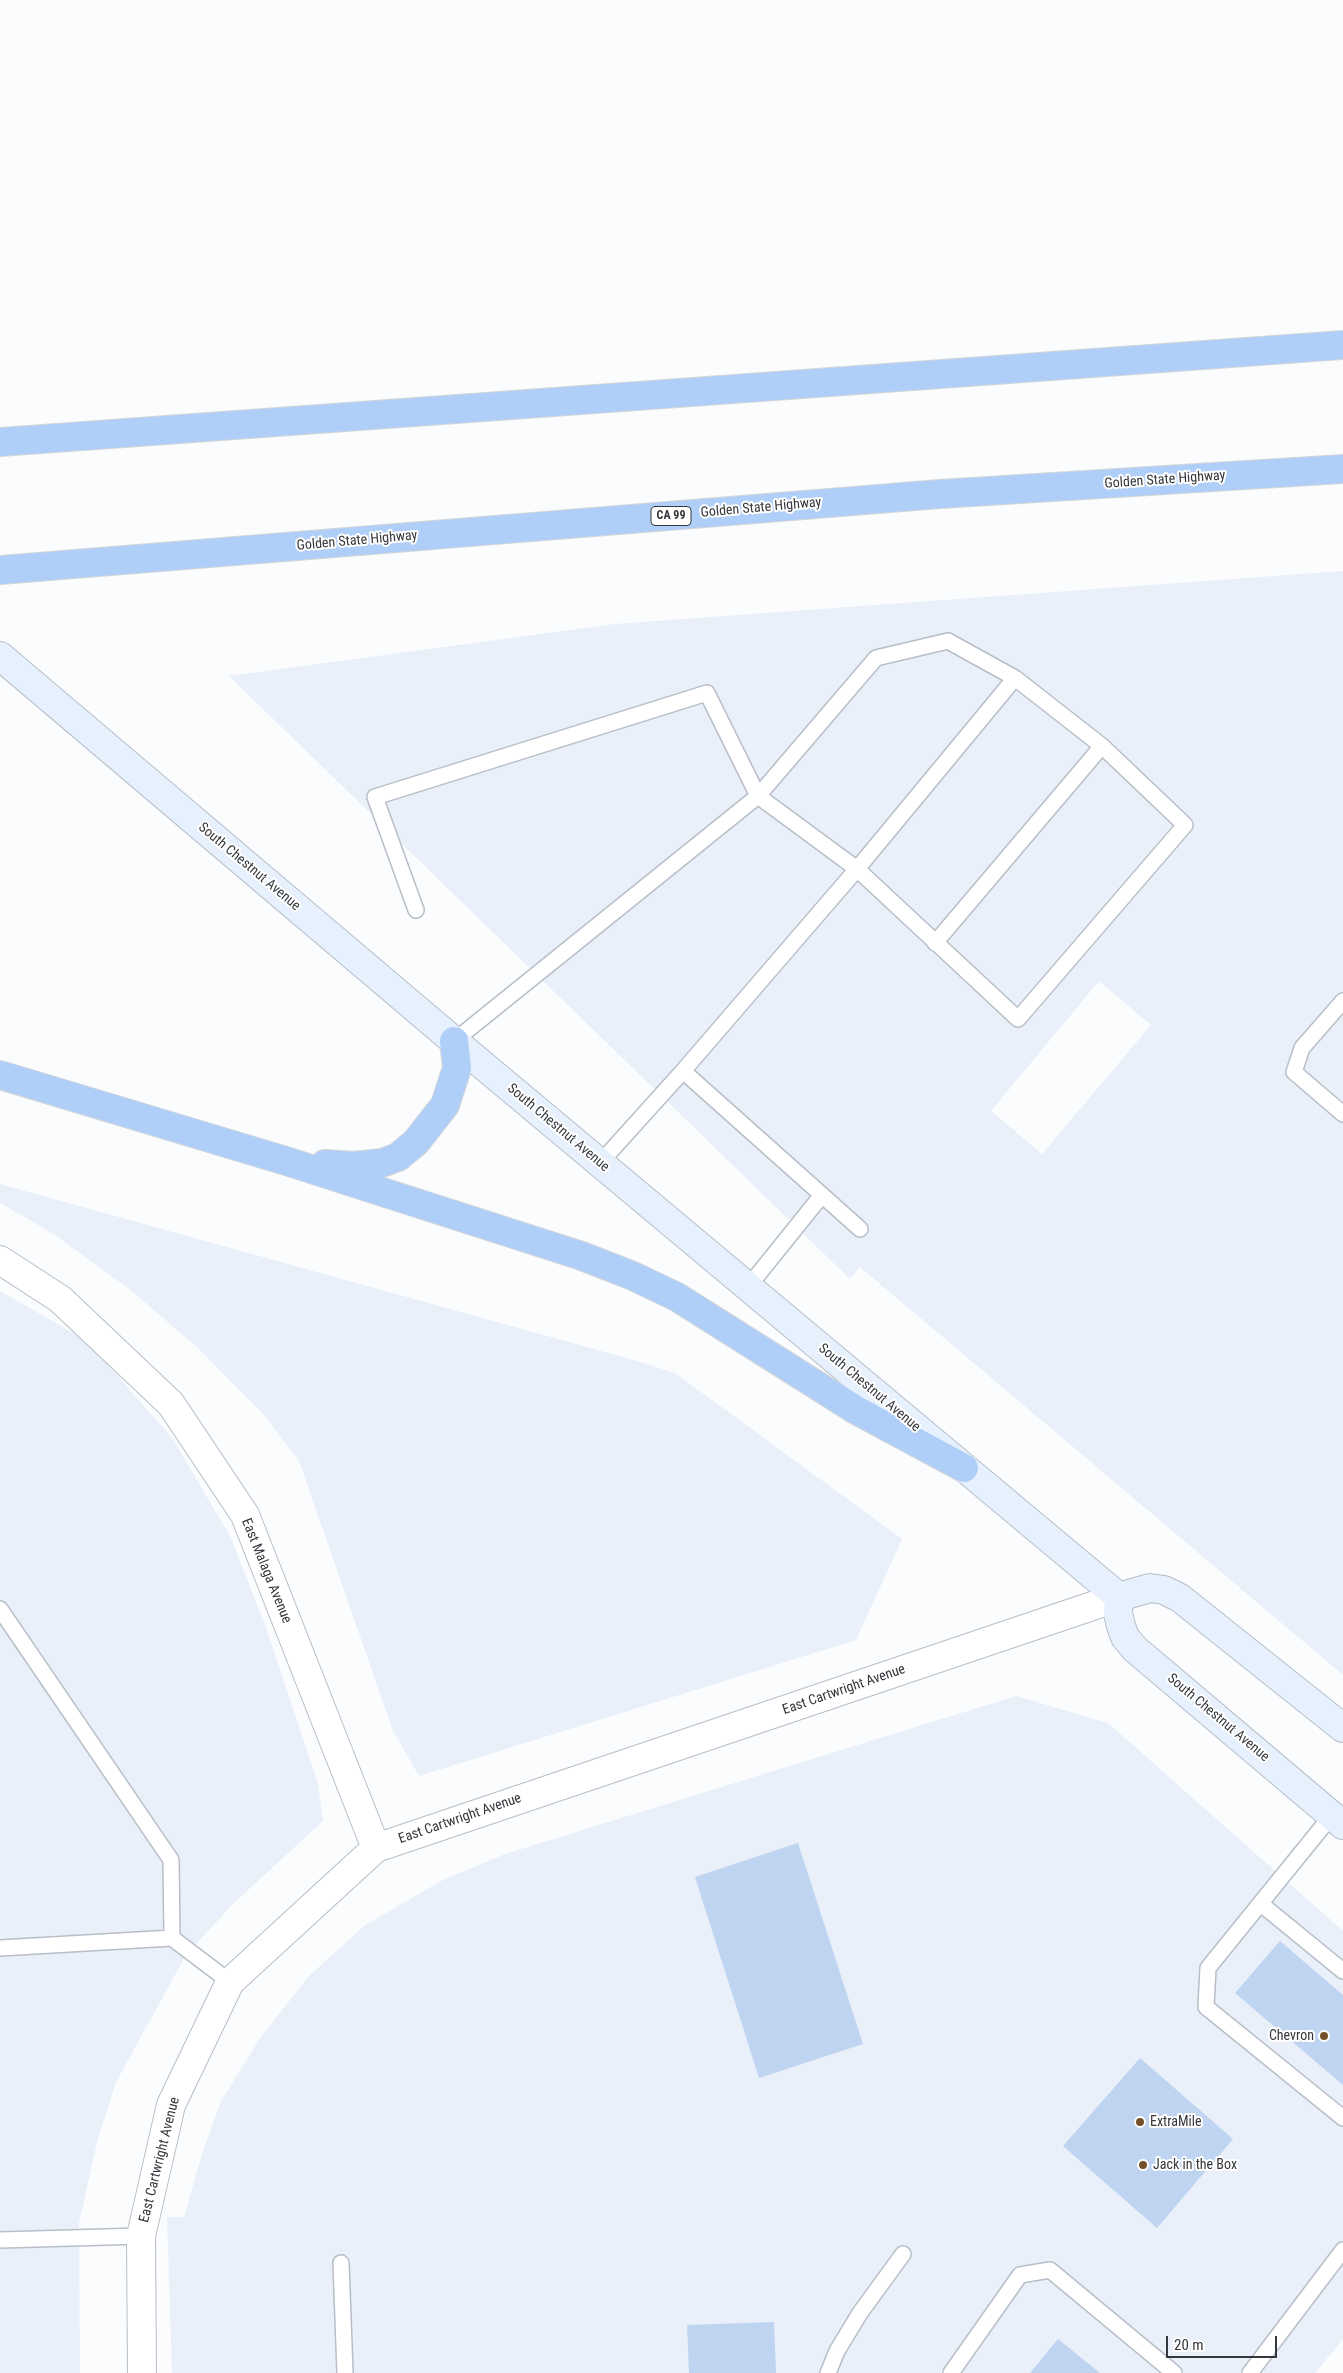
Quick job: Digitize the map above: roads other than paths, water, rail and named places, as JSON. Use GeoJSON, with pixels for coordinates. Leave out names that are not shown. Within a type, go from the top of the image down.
{"type":"FeatureCollection","features":[{"type":"Feature","properties":{"kind":"highway"},"geometry":{"type":"LineString","coordinates":[[0,442],[1343,346]]}},
{"type":"Feature","properties":{"kind":"highway","name":"Golden State Highway"},"geometry":{"type":"LineString","coordinates":[[0,570],[940,494],[1343,469]]}},
{"type":"Feature","properties":{"kind":"highway"},"geometry":{"type":"LineString","coordinates":[[286,1161],[354,1166],[382,1163],[398,1157],[416,1142],[445,1105],[457,1068],[454,1041]]}},
{"type":"Feature","properties":{"kind":"highway"},"geometry":{"type":"LineString","coordinates":[[0,1075],[286,1161],[582,1256],[633,1276],[677,1297],[856,1410],[964,1468]]}},
{"type":"Feature","properties":{"kind":"main road","name":"South Chestnut Avenue"},"geometry":{"type":"LineString","coordinates":[[0,656],[454,1041],[1119,1597],[1118,1613],[1121,1626],[1135,1649],[1337,1820]]}},
{"type":"Feature","properties":{"kind":"main road"},"geometry":{"type":"LineString","coordinates":[[1119,1597],[1150,1588],[1164,1590],[1180,1598],[1343,1728]]}},
{"type":"Feature","properties":{"kind":"street","name":"East Malaga Avenue"},"geometry":{"type":"LineString","coordinates":[[0,1260],[60,1299],[171,1404],[245,1515],[376,1848]]}},
{"type":"Feature","properties":{"kind":"street","name":"East Cartwright Avenue"},"geometry":{"type":"LineString","coordinates":[[142,2373],[141,2236],[171,2105],[230,1982],[376,1848],[1119,1597]]}},
{"type":"Feature","properties":{"kind":"lane"},"geometry":{"type":"LineString","coordinates":[[416,910],[375,797],[707,693],[758,796],[857,869],[1018,1019],[1185,825],[1102,746],[1015,678],[948,641],[876,658],[758,796],[454,1041]]}},
{"type":"Feature","properties":{"kind":"lane"},"geometry":{"type":"LineString","coordinates":[[600,1163],[683,1071],[857,869],[1015,678]]}},
{"type":"Feature","properties":{"kind":"lane"},"geometry":{"type":"LineString","coordinates":[[935,943],[1102,746]]}},
{"type":"Feature","properties":{"kind":"lane"},"geometry":{"type":"LineString","coordinates":[[1343,1001],[1302,1048],[1294,1072],[1343,1114]]}},
{"type":"Feature","properties":{"kind":"lane"},"geometry":{"type":"LineString","coordinates":[[683,1071],[860,1230]]}},
{"type":"Feature","properties":{"kind":"lane"},"geometry":{"type":"LineString","coordinates":[[748,1286],[822,1195]]}},
{"type":"Feature","properties":{"kind":"lane"},"geometry":{"type":"LineString","coordinates":[[0,1609],[171,1860],[172,1938]]}},
{"type":"Feature","properties":{"kind":"lane"},"geometry":{"type":"LineString","coordinates":[[1337,1820],[1261,1904],[1208,1968],[1206,2008],[1343,2118]]}},
{"type":"Feature","properties":{"kind":"lane"},"geometry":{"type":"LineString","coordinates":[[1261,1904],[1343,1971]]}},
{"type":"Feature","properties":{"kind":"lane"},"geometry":{"type":"LineString","coordinates":[[0,1948],[172,1938],[230,1982]]}},
{"type":"Feature","properties":{"kind":"lane"},"geometry":{"type":"LineString","coordinates":[[0,2240],[141,2236]]}},
{"type":"Feature","properties":{"kind":"lane"},"geometry":{"type":"LineString","coordinates":[[1250,2373],[1343,2250]]}},
{"type":"Feature","properties":{"kind":"lane"},"geometry":{"type":"LineString","coordinates":[[828,2373],[837,2351],[860,2313],[903,2254]]}},
{"type":"Feature","properties":{"kind":"lane"},"geometry":{"type":"LineString","coordinates":[[341,2262],[345,2373]]}},
{"type":"Feature","properties":{"kind":"lane"},"geometry":{"type":"LineString","coordinates":[[951,2373],[1020,2275],[1050,2270],[1174,2373]]}},
{"type":"Feature","properties":{"kind":"place","name":"Chevron"},"geometry":{"type":"Point","coordinates":[1324,2036]}},
{"type":"Feature","properties":{"kind":"place","name":"ExtraMile"},"geometry":{"type":"Point","coordinates":[1140,2122]}},
{"type":"Feature","properties":{"kind":"place","name":"Jack in the Box"},"geometry":{"type":"Point","coordinates":[1143,2165]}}]}
